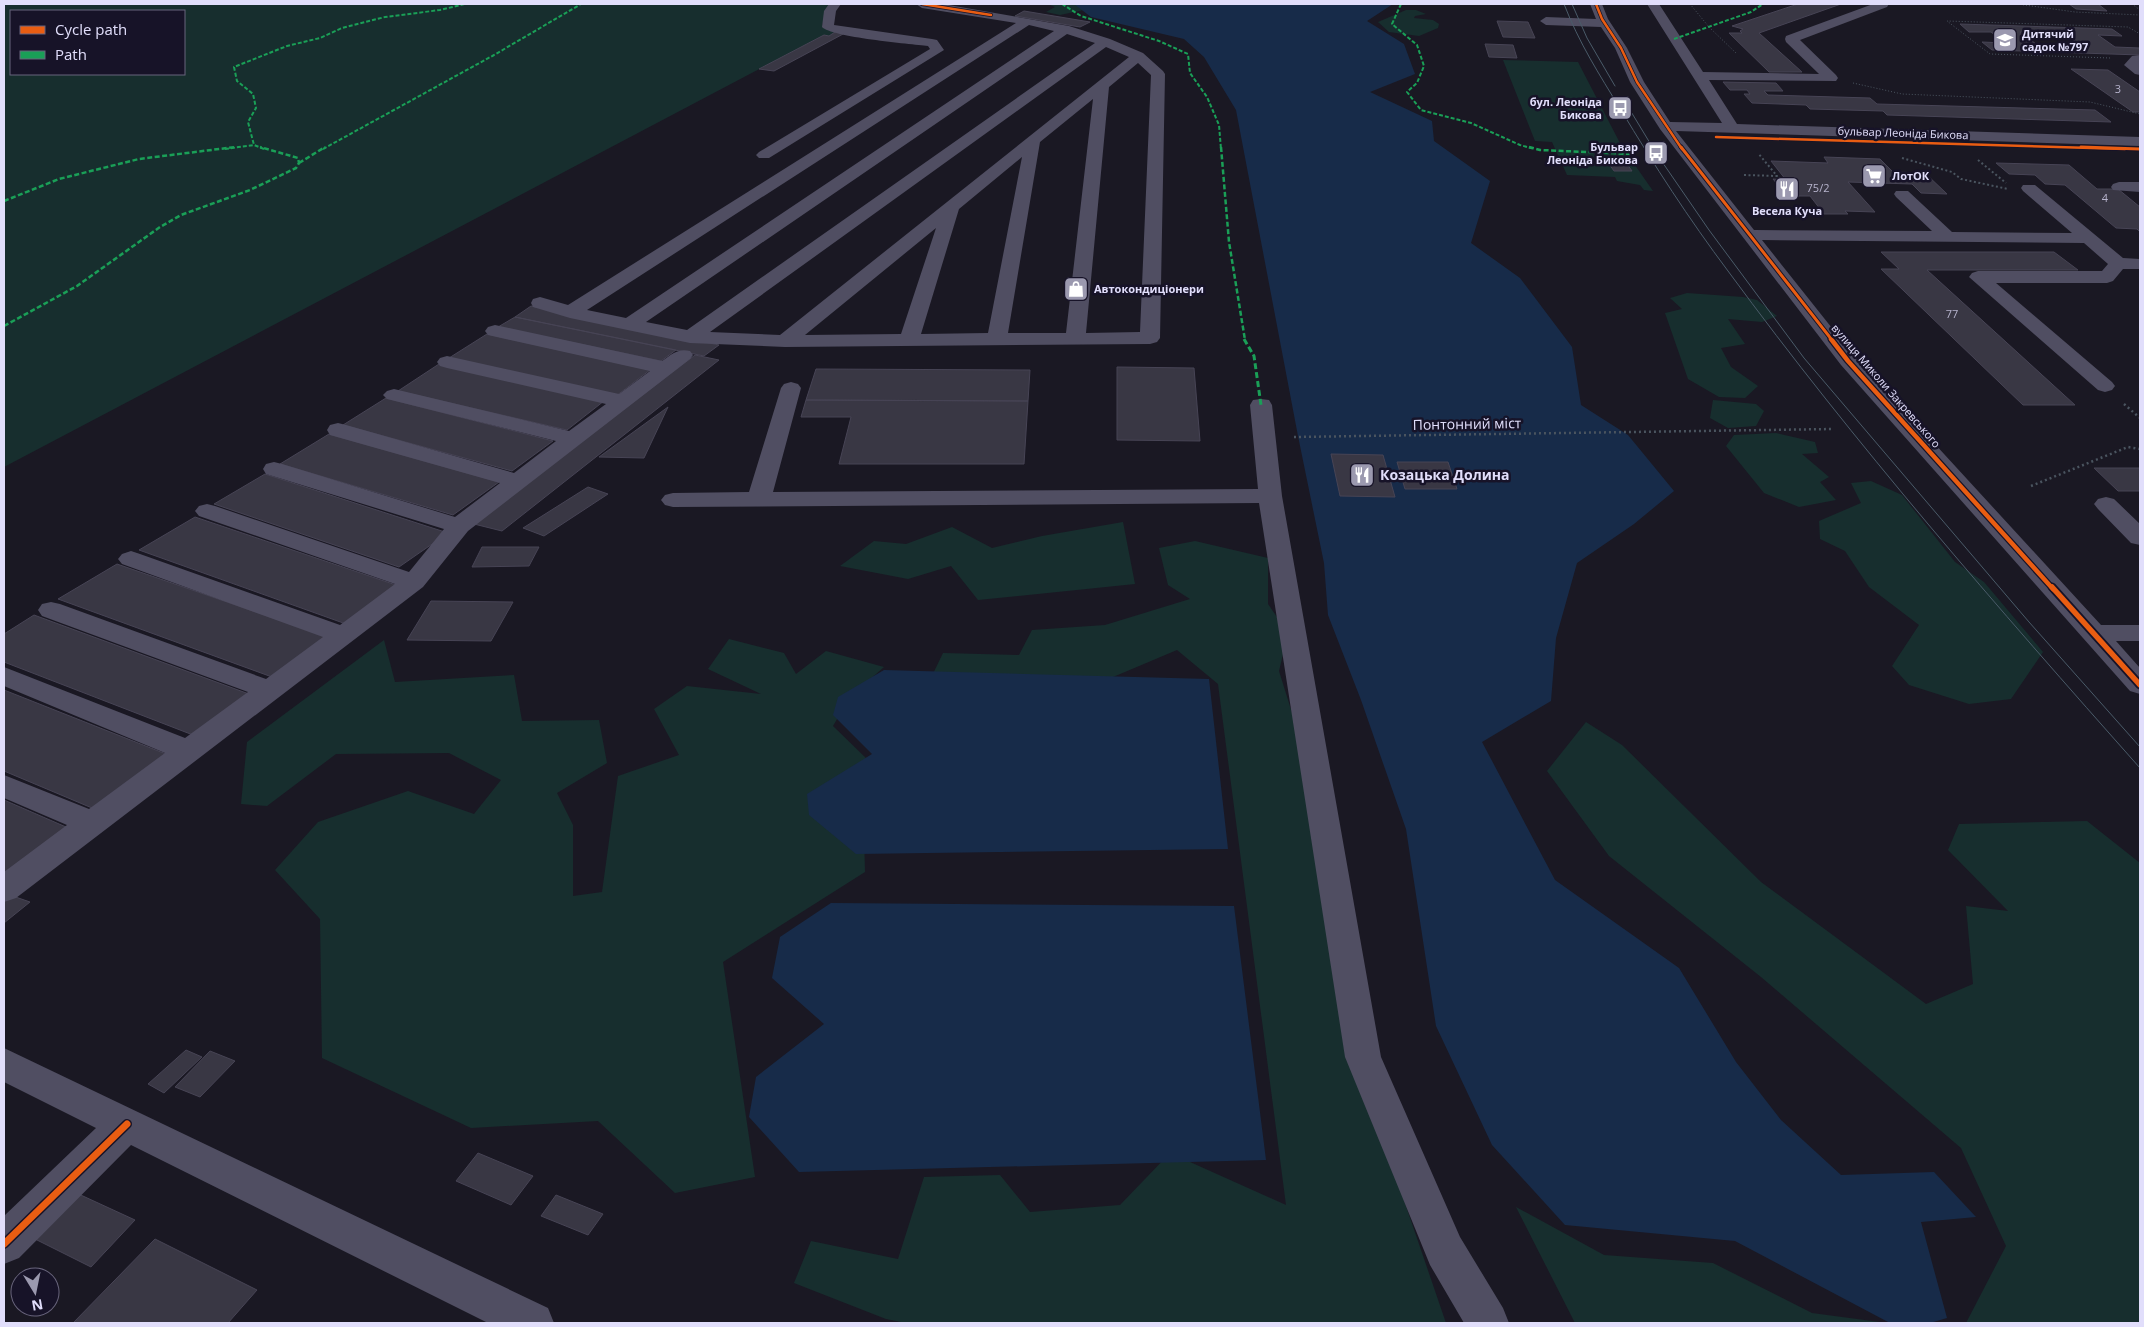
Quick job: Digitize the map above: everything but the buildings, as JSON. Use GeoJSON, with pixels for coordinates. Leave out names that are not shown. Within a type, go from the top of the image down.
{"type":"FeatureCollection","features":[{"type":"Feature","properties":{"kind":"street"},"geometry":{"type":"LineString","coordinates":[[764,155],[937,50],[932,43],[842,31],[828,27],[830,11],[835,4]]}},
{"type":"Feature","properties":{"kind":"street"},"geometry":{"type":"LineString","coordinates":[[495,331],[680,353],[785,341],[1150,338],[1158,74],[1138,56],[1105,42],[1065,29],[922,4]]}},
{"type":"Feature","properties":{"kind":"street","name":"вулиця Миколи Закревського"},"geometry":{"type":"LineString","coordinates":[[1596,4],[1605,23],[1621,48],[1637,82],[1665,126],[1848,361],[2140,685]]}},
{"type":"Feature","properties":{"kind":"street"},"geometry":{"type":"LineString","coordinates":[[1653,4],[1732,127]]}},
{"type":"Feature","properties":{"kind":"street"},"geometry":{"type":"LineString","coordinates":[[1831,78],[1791,39],[1883,4]]}},
{"type":"Feature","properties":{"kind":"street"},"geometry":{"type":"LineString","coordinates":[[570,312],[1027,21]]}},
{"type":"Feature","properties":{"kind":"street"},"geometry":{"type":"LineString","coordinates":[[1546,21],[1605,23]]}},
{"type":"Feature","properties":{"kind":"street"},"geometry":{"type":"LineString","coordinates":[[629,325],[1065,29]]}},
{"type":"Feature","properties":{"kind":"street"},"geometry":{"type":"LineString","coordinates":[[4,889],[414,582],[459,526],[623,401],[680,353],[1105,42]]}},
{"type":"Feature","properties":{"kind":"street"},"geometry":{"type":"LineString","coordinates":[[785,341],[1138,56]]}},
{"type":"Feature","properties":{"kind":"street"},"geometry":{"type":"LineString","coordinates":[[1698,76],[1831,78]]}},
{"type":"Feature","properties":{"kind":"street"},"geometry":{"type":"LineString","coordinates":[[1075,339],[1102,84]]}},
{"type":"Feature","properties":{"kind":"street","name":"бульвар Леоніда Бикова"},"geometry":{"type":"LineString","coordinates":[[1665,126],[2140,141]]}},
{"type":"Feature","properties":{"kind":"street"},"geometry":{"type":"LineString","coordinates":[[997,339],[1033,141]]}},
{"type":"Feature","properties":{"kind":"street"},"geometry":{"type":"LineString","coordinates":[[2119,187],[2140,187]]}},
{"type":"Feature","properties":{"kind":"street"},"geometry":{"type":"LineString","coordinates":[[2029,192],[2118,263],[2140,264]]}},
{"type":"Feature","properties":{"kind":"street"},"geometry":{"type":"LineString","coordinates":[[1902,194],[1948,237]]}},
{"type":"Feature","properties":{"kind":"street"},"geometry":{"type":"LineString","coordinates":[[909,340],[951,207]]}},
{"type":"Feature","properties":{"kind":"street"},"geometry":{"type":"LineString","coordinates":[[1749,235],[2088,238]]}},
{"type":"Feature","properties":{"kind":"street"},"geometry":{"type":"LineString","coordinates":[[2105,386],[1978,277],[2107,278],[2118,263]]}},
{"type":"Feature","properties":{"kind":"street"},"geometry":{"type":"LineString","coordinates":[[540,303],[570,312],[629,325],[680,353]]}},
{"type":"Feature","properties":{"kind":"street"},"geometry":{"type":"LineString","coordinates":[[446,362],[623,401]]}},
{"type":"Feature","properties":{"kind":"street"},"geometry":{"type":"LineString","coordinates":[[759,499],[791,388]]}},
{"type":"Feature","properties":{"kind":"street"},"geometry":{"type":"LineString","coordinates":[[394,395],[573,439]]}},
{"type":"Feature","properties":{"kind":"street"},"geometry":{"type":"LineString","coordinates":[[1261,405],[1270,496],[1363,1057],[1445,1251],[1488,1323]]}},
{"type":"Feature","properties":{"kind":"street"},"geometry":{"type":"LineString","coordinates":[[338,430],[518,481]]}},
{"type":"Feature","properties":{"kind":"street"},"geometry":{"type":"LineString","coordinates":[[274,470],[459,526]]}},
{"type":"Feature","properties":{"kind":"street"},"geometry":{"type":"LineString","coordinates":[[673,500],[1270,496]]}},
{"type":"Feature","properties":{"kind":"street"},"geometry":{"type":"LineString","coordinates":[[2106,504],[2140,538]]}},
{"type":"Feature","properties":{"kind":"street"},"geometry":{"type":"LineString","coordinates":[[207,511],[414,582]]}},
{"type":"Feature","properties":{"kind":"street"},"geometry":{"type":"LineString","coordinates":[[131,559],[343,635]]}},
{"type":"Feature","properties":{"kind":"street"},"geometry":{"type":"LineString","coordinates":[[51,610],[270,690]]}},
{"type":"Feature","properties":{"kind":"street"},"geometry":{"type":"LineString","coordinates":[[2092,633],[2140,633]]}},
{"type":"Feature","properties":{"kind":"street"},"geometry":{"type":"LineString","coordinates":[[4,676],[188,751]]}},
{"type":"Feature","properties":{"kind":"street"},"geometry":{"type":"LineString","coordinates":[[4,786],[92,823]]}},
{"type":"Feature","properties":{"kind":"street"},"geometry":{"type":"LineString","coordinates":[[4,1064],[533,1323]]}},
{"type":"Feature","properties":{"kind":"street"},"geometry":{"type":"LineString","coordinates":[[71,1175],[126,1124]]}},
{"type":"Feature","properties":{"kind":"street"},"geometry":{"type":"LineString","coordinates":[[4,1244],[126,1124]]}},
{"type":"Feature","properties":{"kind":"path"},"geometry":{"type":"LineString","coordinates":[[1690,4],[1709,27],[1761,77]]}},
{"type":"Feature","properties":{"kind":"path"},"geometry":{"type":"LineString","coordinates":[[2017,4],[2074,12],[2140,14]]}},
{"type":"Feature","properties":{"kind":"path"},"geometry":{"type":"LineString","coordinates":[[2132,4],[2140,10]]}},
{"type":"Feature","properties":{"kind":"path"},"geometry":{"type":"LineString","coordinates":[[2139,63],[1990,54],[1947,21],[2128,27],[2140,34]]}},
{"type":"Feature","properties":{"kind":"path"},"geometry":{"type":"LineString","coordinates":[[1831,78],[1902,94],[2090,102],[2140,114]]}},
{"type":"Feature","properties":{"kind":"path"},"geometry":{"type":"LineString","coordinates":[[1950,135],[2029,192]]}},
{"type":"Feature","properties":{"kind":"path"},"geometry":{"type":"LineString","coordinates":[[1744,175],[1777,176],[1759,154],[1750,151]]}},
{"type":"Feature","properties":{"kind":"path"},"geometry":{"type":"LineString","coordinates":[[1900,158],[1952,172],[1961,179],[2029,192]]}},
{"type":"Feature","properties":{"kind":"path"},"geometry":{"type":"LineString","coordinates":[[2031,486],[2128,447],[2140,449]]}},
{"type":"Feature","properties":{"kind":"green space"},"geometry":{"type":"Polygon","coordinates":[[[4,4],[829,4],[822,25],[835,32],[829,36],[824,35],[4,467],[4,4]]]}},
{"type":"Feature","properties":{"kind":"green space"},"geometry":{"type":"Polygon","coordinates":[[[1048,4],[1098,4],[1098,7],[1060,15],[1046,12],[1055,7],[1048,4]]]}},
{"type":"Feature","properties":{"kind":"green space"},"geometry":{"type":"Polygon","coordinates":[[[1406,10],[1416,10],[1426,14],[1415,16],[1414,18],[1433,20],[1439,24],[1438,28],[1419,36],[1389,32],[1378,22],[1406,10]]]}},
{"type":"Feature","properties":{"kind":"green space"},"geometry":{"type":"Polygon","coordinates":[[[1503,60],[1578,62],[1621,145],[1653,191],[1644,190],[1640,185],[1617,181],[1615,177],[1567,175],[1552,142],[1535,141],[1503,60]]]}},
{"type":"Feature","properties":{"kind":"green space"},"geometry":{"type":"Polygon","coordinates":[[[1687,293],[1743,297],[1757,300],[1777,316],[1762,322],[1728,319],[1745,344],[1721,348],[1731,367],[1758,386],[1745,398],[1719,397],[1688,379],[1665,313],[1682,309],[1670,298],[1687,293]]]}},
{"type":"Feature","properties":{"kind":"green space"},"geometry":{"type":"Polygon","coordinates":[[[1713,400],[1756,404],[1764,411],[1756,426],[1728,428],[1710,418],[1713,400]]]}},
{"type":"Feature","properties":{"kind":"green space"},"geometry":{"type":"Polygon","coordinates":[[[1776,433],[1815,442],[1818,453],[1802,454],[1829,477],[1820,482],[1836,500],[1799,507],[1764,493],[1726,446],[1734,435],[1776,433]]]}},
{"type":"Feature","properties":{"kind":"green space"},"geometry":{"type":"Polygon","coordinates":[[[1871,481],[1902,495],[1955,562],[1984,582],[2043,652],[2011,699],[1969,704],[1909,685],[1892,666],[1919,625],[1869,587],[1845,551],[1820,539],[1819,521],[1861,503],[1851,483],[1871,481]]]}},
{"type":"Feature","properties":{"kind":"green space"},"geometry":{"type":"Polygon","coordinates":[[[1123,522],[1135,584],[978,600],[951,566],[908,579],[840,566],[874,541],[906,544],[952,527],[992,548],[1042,536],[1123,522]]]}},
{"type":"Feature","properties":{"kind":"green space"},"geometry":{"type":"Polygon","coordinates":[[[1195,541],[1268,558],[1268,604],[1288,633],[1279,671],[1302,745],[1355,1057],[1446,1323],[906,1323],[886,1319],[794,1283],[811,1241],[898,1259],[924,1177],[1000,1175],[1030,1212],[1120,1205],[1170,1153],[1286,1205],[1218,684],[1177,650],[1087,688],[929,682],[943,653],[1019,655],[1032,630],[1105,625],[1190,599],[1168,585],[1159,548],[1195,541]]]}},
{"type":"Feature","properties":{"kind":"green space"},"geometry":{"type":"Polygon","coordinates":[[[729,639],[784,653],[796,674],[826,651],[884,667],[850,697],[833,726],[869,761],[864,835],[865,872],[723,962],[755,1177],[675,1193],[598,1121],[471,1128],[322,1058],[320,919],[275,870],[318,822],[408,791],[474,814],[501,780],[449,753],[336,754],[267,806],[241,804],[247,742],[384,640],[395,682],[514,675],[522,721],[599,720],[607,763],[557,793],[573,825],[573,896],[602,892],[618,776],[679,755],[654,709],[687,686],[761,694],[708,669],[729,639]]]}},
{"type":"Feature","properties":{"kind":"green space"},"geometry":{"type":"Polygon","coordinates":[[[1586,722],[1622,745],[1761,882],[1926,1004],[1973,984],[1966,906],[2008,911],[1948,850],[1959,824],[2087,821],[2140,863],[2140,1323],[1966,1323],[2006,1246],[1961,1148],[1761,977],[1609,856],[1547,771],[1586,722]]]}},
{"type":"Feature","properties":{"kind":"green space"},"geometry":{"type":"Polygon","coordinates":[[[1516,1207],[1604,1255],[1713,1263],[1812,1313],[1887,1323],[1575,1323],[1516,1207]]]}},
{"type":"Feature","properties":{"kind":"water"},"geometry":{"type":"Polygon","coordinates":[[[1074,4],[1393,4],[1367,21],[1404,44],[1415,74],[1370,92],[1432,121],[1434,141],[1490,181],[1471,243],[1520,278],[1572,347],[1581,405],[1628,435],[1674,491],[1634,524],[1577,563],[1556,638],[1551,701],[1482,742],[1555,880],[1679,968],[1736,1062],[1781,1120],[1841,1175],[1934,1172],[1976,1217],[1921,1222],[1947,1318],[1930,1323],[1890,1323],[1735,1241],[1565,1225],[1492,1145],[1436,1026],[1406,829],[1361,700],[1328,615],[1324,563],[1236,110],[1204,57],[1184,39],[1091,17],[1074,4]]]}},
{"type":"Feature","properties":{"kind":"water"},"geometry":{"type":"Polygon","coordinates":[[[884,670],[1209,679],[1228,849],[856,854],[809,815],[807,794],[872,754],[833,715],[838,697],[884,670]]]}},
{"type":"Feature","properties":{"kind":"water"},"geometry":{"type":"Polygon","coordinates":[[[831,903],[1234,906],[1266,1160],[799,1172],[749,1117],[756,1077],[824,1024],[772,978],[780,937],[831,903]]]}},
{"type":"Feature","properties":{"kind":"tram line"},"geometry":{"type":"LineString","coordinates":[[1564,4],[1590,58],[1633,131],[1686,212],[1776,335],[1876,462],[1928,524],[2140,768]]}},
{"type":"Feature","properties":{"kind":"tram line"},"geometry":{"type":"LineString","coordinates":[[1572,4],[1587,38],[1615,86]]}},
{"type":"Feature","properties":{"kind":"tram line"},"geometry":{"type":"LineString","coordinates":[[1630,110],[1656,153],[1709,230],[1804,358],[2029,622],[2140,747]]}},
{"type":"Feature","properties":{"kind":"marked path"},"geometry":{"type":"LineString","coordinates":[[4,326],[77,286],[160,227],[181,215],[250,190],[296,168],[299,163],[298,158],[254,145],[248,122],[256,108],[253,94],[237,81],[234,67],[287,46],[320,38],[342,28],[385,17],[440,10],[465,4]]}},
{"type":"Feature","properties":{"kind":"marked path"},"geometry":{"type":"LineString","coordinates":[[299,163],[348,133],[494,55],[581,4]]}},
{"type":"Feature","properties":{"kind":"marked path"},"geometry":{"type":"LineString","coordinates":[[1062,4],[1081,16],[1159,41],[1188,54],[1190,73],[1207,97],[1219,125],[1229,242],[1244,339],[1254,356],[1261,405]]}},
{"type":"Feature","properties":{"kind":"marked path"},"geometry":{"type":"LineString","coordinates":[[1401,4],[1392,24],[1417,45],[1424,66],[1417,83],[1407,92],[1421,110],[1471,123],[1520,145],[1540,150],[1632,154]]}},
{"type":"Feature","properties":{"kind":"marked path"},"geometry":{"type":"LineString","coordinates":[[1674,39],[1751,12],[1763,4]]}},
{"type":"Feature","properties":{"kind":"marked path"},"geometry":{"type":"LineString","coordinates":[[4,201],[59,179],[139,159],[254,145]]}},
{"type":"Feature","properties":{"kind":"cycle path"},"geometry":{"type":"LineString","coordinates":[[922,4],[991,15]]}},
{"type":"Feature","properties":{"kind":"cycle path"},"geometry":{"type":"LineString","coordinates":[[1596,4],[1602,19],[1621,48],[1637,82],[1665,126],[1848,361],[2140,685]]}},
{"type":"Feature","properties":{"kind":"cycle path"},"geometry":{"type":"LineString","coordinates":[[1716,137],[2140,149]]}},
{"type":"Feature","properties":{"kind":"cycle path"},"geometry":{"type":"LineString","coordinates":[[4,1244],[127,1124]]}},
{"type":"Feature","properties":{"kind":"place","name":"Дитячий садок №797"},"geometry":{"type":"Point","coordinates":[2005,40]}},
{"type":"Feature","properties":{"kind":"place","name":"бул. Леоніда Бикова"},"geometry":{"type":"Point","coordinates":[1620,108]}},
{"type":"Feature","properties":{"kind":"place","name":"Бульвар Леоніда Бикова"},"geometry":{"type":"Point","coordinates":[1656,153]}},
{"type":"Feature","properties":{"kind":"place","name":"ЛотОК"},"geometry":{"type":"Point","coordinates":[1874,176]}},
{"type":"Feature","properties":{"kind":"place","name":"Весела Куча"},"geometry":{"type":"Point","coordinates":[1787,189]}},
{"type":"Feature","properties":{"kind":"place","name":"Автокондиціонери"},"geometry":{"type":"Point","coordinates":[1076,289]}},
{"type":"Feature","properties":{"kind":"place","name":"Козацька Долина"},"geometry":{"type":"Point","coordinates":[1362,475]}}]}
